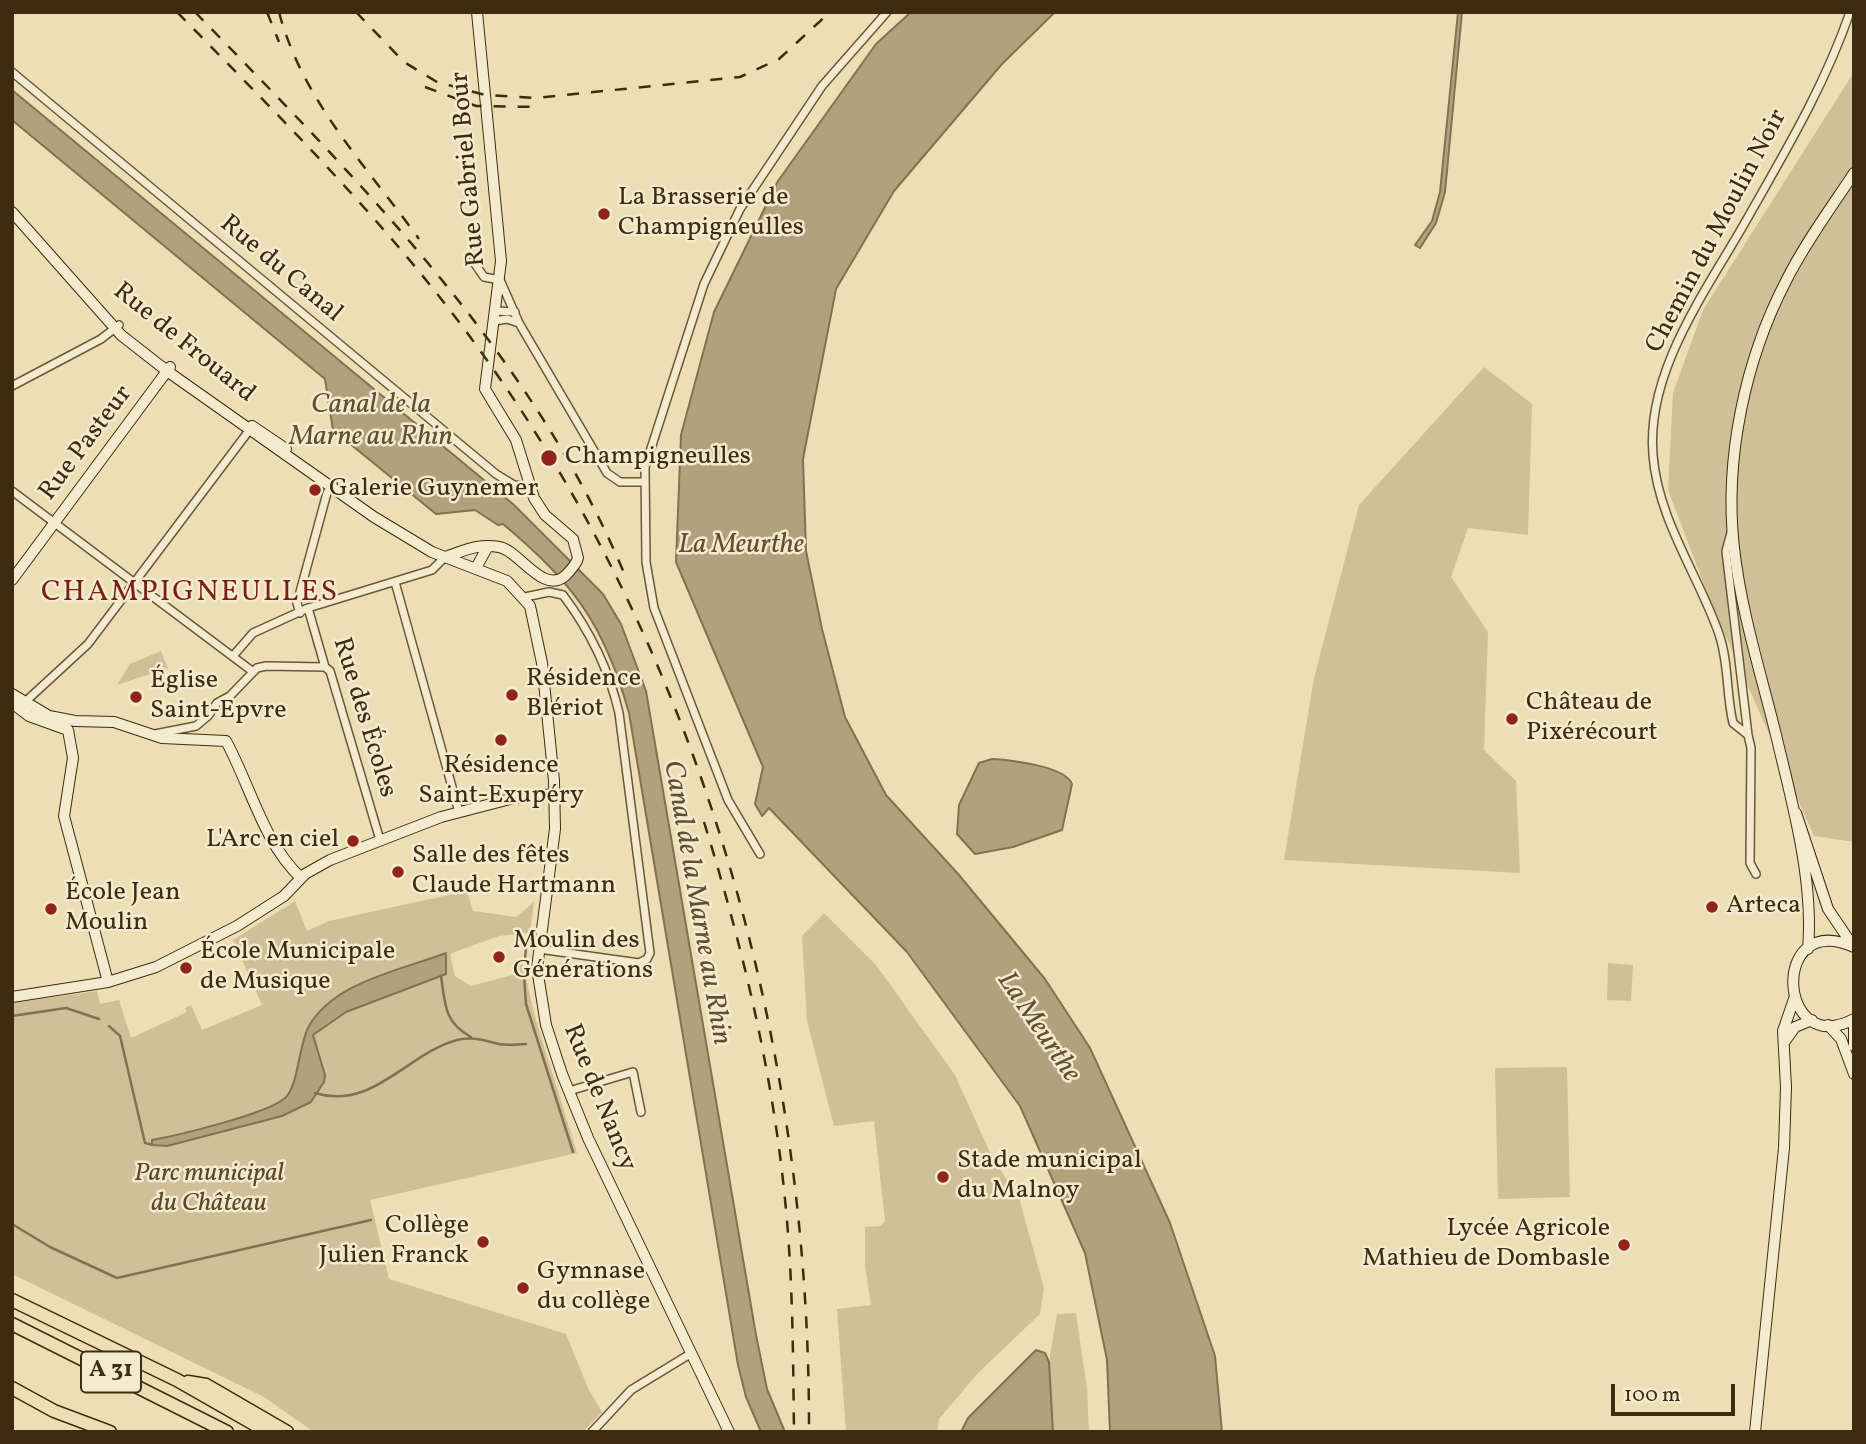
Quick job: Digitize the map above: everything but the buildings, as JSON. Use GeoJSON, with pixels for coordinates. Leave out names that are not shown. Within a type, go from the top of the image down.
{"type":"FeatureCollection","features":[{"type":"Feature","properties":{"kind":"highway","name":"A 31"},"geometry":{"type":"LineString","coordinates":[[12,1300],[177,1380],[268,1432]]}},
{"type":"Feature","properties":{"kind":"highway","name":"A 31"},"geometry":{"type":"LineString","coordinates":[[12,1324],[227,1432]]}},
{"type":"Feature","properties":{"kind":"highway"},"geometry":{"type":"LineString","coordinates":[[177,1380],[206,1385],[288,1432]]}},
{"type":"Feature","properties":{"kind":"highway"},"geometry":{"type":"LineString","coordinates":[[12,1388],[54,1411],[110,1432]]}},
{"type":"Feature","properties":{"kind":"main road","name":"Rue Gabriel Bour"},"geometry":{"type":"LineString","coordinates":[[477,12],[500,251],[500,280],[485,389],[516,440],[529,487],[545,515],[572,538],[578,550],[576,564],[560,579],[542,577],[507,550],[488,546]]}},
{"type":"Feature","properties":{"kind":"main road"},"geometry":{"type":"LineString","coordinates":[[1853,946],[1835,922],[1793,805],[1738,575],[1732,529],[1733,477],[1740,421],[1759,344],[1793,268],[1854,173]]}},
{"type":"Feature","properties":{"kind":"main road","name":"Rue de Frouard"},"geometry":{"type":"LineString","coordinates":[[12,203],[117,327]]}},
{"type":"Feature","properties":{"kind":"main road","name":"Rue de Frouard"},"geometry":{"type":"LineString","coordinates":[[12,212],[117,327],[374,517],[382,519],[427,550],[445,557]]}},
{"type":"Feature","properties":{"kind":"main road","name":"Rue Pasteur"},"geometry":{"type":"LineString","coordinates":[[12,580],[169,368]]}},
{"type":"Feature","properties":{"kind":"main road"},"geometry":{"type":"LineString","coordinates":[[445,557],[469,548],[488,546]]}},
{"type":"Feature","properties":{"kind":"main road"},"geometry":{"type":"LineString","coordinates":[[477,568],[488,546]]}},
{"type":"Feature","properties":{"kind":"main road"},"geometry":{"type":"LineString","coordinates":[[445,557],[507,581],[525,597]]}},
{"type":"Feature","properties":{"kind":"main road","name":"Rue de Nancy"},"geometry":{"type":"LineString","coordinates":[[525,597],[531,609],[542,663],[555,794],[555,829],[539,949],[538,977],[542,1006],[569,1091],[729,1432]]}},
{"type":"Feature","properties":{"kind":"main road"},"geometry":{"type":"LineString","coordinates":[[12,694],[16,705],[29,716],[68,730]]}},
{"type":"Feature","properties":{"kind":"main road"},"geometry":{"type":"LineString","coordinates":[[16,705],[75,721],[114,722],[162,738],[226,741],[244,774],[272,844],[301,878]]}},
{"type":"Feature","properties":{"kind":"main road"},"geometry":{"type":"LineString","coordinates":[[75,721],[68,730],[73,758],[64,816],[108,982]]}},
{"type":"Feature","properties":{"kind":"main road"},"geometry":{"type":"LineString","coordinates":[[12,997],[108,982],[156,967],[228,932],[284,896],[301,878],[322,863],[459,812],[514,798],[555,794]]}},
{"type":"Feature","properties":{"kind":"main road"},"geometry":{"type":"LineString","coordinates":[[1755,1432],[1784,1149],[1784,1021],[1794,999],[1792,972],[1808,949],[1810,934],[1793,805]]}},
{"type":"Feature","properties":{"kind":"main road"},"geometry":{"type":"LineString","coordinates":[[1808,949],[1825,942],[1853,946]]}},
{"type":"Feature","properties":{"kind":"main road"},"geometry":{"type":"LineString","coordinates":[[1794,999],[1812,1020],[1828,1025],[1841,1038],[1854,1074]]}},
{"type":"Feature","properties":{"kind":"main road"},"geometry":{"type":"LineString","coordinates":[[1828,1025],[1854,1019]]}},
{"type":"Feature","properties":{"kind":"main road"},"geometry":{"type":"LineString","coordinates":[[1785,1041],[1795,1027],[1812,1020]]}},
{"type":"Feature","properties":{"kind":"main road"},"geometry":{"type":"LineString","coordinates":[[1854,1027],[1854,1046]]}},
{"type":"Feature","properties":{"kind":"street"},"geometry":{"type":"LineString","coordinates":[[760,854],[728,800],[654,608],[646,562],[643,482],[645,467],[704,284],[734,220],[822,86],[887,12]]}},
{"type":"Feature","properties":{"kind":"street","name":"Chemin du Moulin Noir"},"geometry":{"type":"LineString","coordinates":[[1756,874],[1750,863],[1751,748],[1748,734],[1733,723],[1722,644],[1660,497],[1653,454],[1653,426],[1667,373],[1692,313],[1826,73],[1850,12]]}},
{"type":"Feature","properties":{"kind":"street","name":"Rue du Canal"},"geometry":{"type":"LineString","coordinates":[[12,72],[496,474],[514,485],[529,487]]}},
{"type":"Feature","properties":{"kind":"street"},"geometry":{"type":"LineString","coordinates":[[473,261],[484,277],[500,280],[519,323],[607,473],[620,482],[643,482]]}},
{"type":"Feature","properties":{"kind":"street"},"geometry":{"type":"LineString","coordinates":[[495,316],[514,312]]}},
{"type":"Feature","properties":{"kind":"street"},"geometry":{"type":"LineString","coordinates":[[495,316],[519,323]]}},
{"type":"Feature","properties":{"kind":"street"},"geometry":{"type":"LineString","coordinates":[[12,386],[117,327]]}},
{"type":"Feature","properties":{"kind":"street"},"geometry":{"type":"LineString","coordinates":[[16,705],[88,644],[251,428]]}},
{"type":"Feature","properties":{"kind":"street"},"geometry":{"type":"LineString","coordinates":[[300,612],[297,603],[332,485]]}},
{"type":"Feature","properties":{"kind":"street"},"geometry":{"type":"LineString","coordinates":[[12,491],[252,671]]}},
{"type":"Feature","properties":{"kind":"street"},"geometry":{"type":"LineString","coordinates":[[1732,529],[1726,551],[1748,734]]}},
{"type":"Feature","properties":{"kind":"street"},"geometry":{"type":"LineString","coordinates":[[233,656],[253,633],[308,608],[432,570],[445,557]]}},
{"type":"Feature","properties":{"kind":"street"},"geometry":{"type":"LineString","coordinates":[[395,582],[459,812]]}},
{"type":"Feature","properties":{"kind":"street"},"geometry":{"type":"LineString","coordinates":[[525,597],[549,592],[563,595],[597,648],[610,678],[619,713],[650,953],[644,962],[539,949]]}},
{"type":"Feature","properties":{"kind":"street","name":"Rue des Écoles"},"geometry":{"type":"LineString","coordinates":[[308,608],[325,667],[330,671],[349,730],[380,840]]}},
{"type":"Feature","properties":{"kind":"street"},"geometry":{"type":"LineString","coordinates":[[155,734],[196,726],[208,716],[217,703],[236,691],[252,671],[267,666],[325,667]]}},
{"type":"Feature","properties":{"kind":"street"},"geometry":{"type":"LineString","coordinates":[[1804,880],[1821,889]]}},
{"type":"Feature","properties":{"kind":"street"},"geometry":{"type":"LineString","coordinates":[[569,1091],[633,1072],[641,1112]]}},
{"type":"Feature","properties":{"kind":"street"},"geometry":{"type":"LineString","coordinates":[[592,1432],[631,1390],[691,1354]]}},
{"type":"Feature","properties":{"kind":"green space"},"geometry":{"type":"Polygon","coordinates":[[[1854,72],[1854,842],[1814,836],[1710,600],[1668,490],[1673,393],[1703,310],[1854,72]]]}},
{"type":"Feature","properties":{"kind":"green space"},"geometry":{"type":"Polygon","coordinates":[[[1484,367],[1532,404],[1528,535],[1468,528],[1451,577],[1488,632],[1484,750],[1516,781],[1520,873],[1284,860],[1314,678],[1359,505],[1484,367]]]}},
{"type":"Feature","properties":{"kind":"green space"},"geometry":{"type":"Polygon","coordinates":[[[161,651],[168,668],[117,685],[130,664],[161,651]]]}},
{"type":"Feature","properties":{"kind":"green space","name":"Parc municipal du Château"},"geometry":{"type":"Polygon","coordinates":[[[467,891],[473,911],[516,917],[534,902],[530,933],[499,936],[450,955],[455,976],[471,986],[516,974],[519,964],[523,965],[535,1017],[577,1153],[370,1200],[389,1279],[566,1334],[588,1388],[602,1412],[583,1432],[314,1432],[264,1397],[12,1274],[12,1003],[97,991],[100,1004],[119,1000],[131,1038],[187,1012],[185,1008],[191,1005],[202,1030],[262,1005],[233,940],[295,901],[307,931],[329,921],[467,891]]]}},
{"type":"Feature","properties":{"kind":"green space","name":"Stade municipal du Malnoy"},"geometry":{"type":"Polygon","coordinates":[[[824,913],[876,965],[955,1075],[992,1157],[1019,1198],[1044,1288],[1040,1314],[978,1373],[939,1419],[937,1432],[846,1432],[837,1309],[871,1305],[865,1265],[865,1227],[880,1226],[885,1221],[874,1121],[834,1126],[807,1021],[802,936],[824,913]]]}},
{"type":"Feature","properties":{"kind":"green space"},"geometry":{"type":"Polygon","coordinates":[[[1608,963],[1633,965],[1631,1001],[1607,1000],[1608,963]]]}},
{"type":"Feature","properties":{"kind":"green space"},"geometry":{"type":"Polygon","coordinates":[[[1567,1067],[1570,1197],[1498,1199],[1495,1068],[1567,1067]]]}},
{"type":"Feature","properties":{"kind":"green space"},"geometry":{"type":"Polygon","coordinates":[[[1076,1313],[1087,1389],[1089,1432],[1053,1432],[1049,1362],[1057,1314],[1076,1313]]]}},
{"type":"Feature","properties":{"kind":"water","name":"La Meurthe"},"geometry":{"type":"Polygon","coordinates":[[[911,12],[1055,12],[1002,64],[894,191],[836,289],[803,459],[806,551],[822,629],[845,717],[886,795],[959,875],[1045,979],[1090,1048],[1170,1223],[1215,1356],[1222,1432],[1110,1432],[1107,1360],[1085,1253],[1020,1106],[907,952],[769,808],[762,816],[755,804],[763,767],[676,562],[681,435],[714,312],[778,181],[876,44],[911,12]]]}},
{"type":"Feature","properties":{"kind":"water"},"geometry":{"type":"Polygon","coordinates":[[[1458,12],[1462,12],[1445,192],[1436,223],[1420,248],[1415,245],[1432,221],[1440,192],[1458,12]]]}},
{"type":"Feature","properties":{"kind":"water","name":"Canal de la Marne au Rhin"},"geometry":{"type":"Polygon","coordinates":[[[12,90],[513,504],[603,594],[621,624],[646,691],[756,1335],[767,1389],[785,1432],[761,1432],[746,1397],[738,1365],[629,713],[609,654],[597,629],[567,586],[503,524],[498,525],[475,510],[436,514],[333,430],[325,379],[12,120],[12,90]]]}},
{"type":"Feature","properties":{"kind":"water"},"geometry":{"type":"Polygon","coordinates":[[[992,759],[1049,768],[1067,778],[1072,784],[1062,830],[1013,847],[975,854],[957,834],[959,805],[979,763],[992,759]]]}},
{"type":"Feature","properties":{"kind":"water"},"geometry":{"type":"Polygon","coordinates":[[[446,953],[446,974],[346,1012],[313,1035],[325,1075],[324,1082],[311,1102],[282,1116],[167,1146],[152,1145],[152,1140],[242,1117],[285,1098],[293,1085],[305,1035],[319,1012],[334,999],[370,980],[446,953]]]}},
{"type":"Feature","properties":{"kind":"water"},"geometry":{"type":"Polygon","coordinates":[[[1036,1350],[1045,1353],[1049,1362],[1053,1432],[961,1432],[968,1418],[1036,1350]]]}},
{"type":"Feature","properties":{"kind":"waterway"},"geometry":{"type":"LineString","coordinates":[[525,959],[527,937],[530,937]]}},
{"type":"Feature","properties":{"kind":"waterway"},"geometry":{"type":"LineString","coordinates":[[524,975],[526,1004],[573,1152]]}},
{"type":"Feature","properties":{"kind":"waterway"},"geometry":{"type":"LineString","coordinates":[[441,976],[447,1011],[455,1025],[471,1037]]}},
{"type":"Feature","properties":{"kind":"waterway"},"geometry":{"type":"LineString","coordinates":[[12,1016],[66,1008],[99,1019]]}},
{"type":"Feature","properties":{"kind":"waterway"},"geometry":{"type":"LineString","coordinates":[[109,1026],[120,1036],[145,1143],[153,1145]]}},
{"type":"Feature","properties":{"kind":"waterway"},"geometry":{"type":"LineString","coordinates":[[315,1093],[335,1096],[372,1088],[422,1056],[457,1040],[474,1039],[502,1045],[526,1044]]}},
{"type":"Feature","properties":{"kind":"waterway"},"geometry":{"type":"LineString","coordinates":[[12,1224],[50,1247],[117,1278],[371,1220]]}},
{"type":"Feature","properties":{"kind":"railway"},"geometry":{"type":"LineString","coordinates":[[177,12],[358,201],[459,322],[543,444],[615,573],[675,708],[724,848],[762,991],[788,1137],[804,1284],[809,1432]]}},
{"type":"Feature","properties":{"kind":"railway"},"geometry":{"type":"LineString","coordinates":[[195,12],[378,205],[491,343],[541,416],[586,493],[624,573]]}},
{"type":"Feature","properties":{"kind":"railway"},"geometry":{"type":"LineString","coordinates":[[267,12],[279,42]]}},
{"type":"Feature","properties":{"kind":"railway"},"geometry":{"type":"LineString","coordinates":[[279,12],[289,44],[320,104],[419,239]]}},
{"type":"Feature","properties":{"kind":"railway"},"geometry":{"type":"LineString","coordinates":[[356,12],[404,62],[437,82],[485,95],[536,98],[740,77],[779,59],[830,12]]}},
{"type":"Feature","properties":{"kind":"railway"},"geometry":{"type":"LineString","coordinates":[[425,87],[476,106],[541,107]]}},
{"type":"Feature","properties":{"kind":"railway"},"geometry":{"type":"LineString","coordinates":[[704,822],[744,965],[774,1111],[788,1238],[794,1432]]}},
{"type":"Feature","properties":{"kind":"place","name":"La Brasserie de Champigneulles"},"geometry":{"type":"Point","coordinates":[604,214]}},
{"type":"Feature","properties":{"kind":"place","name":"Champigneulles"},"geometry":{"type":"Point","coordinates":[549,458]}},
{"type":"Feature","properties":{"kind":"place","name":"Galerie Guynemer"},"geometry":{"type":"Point","coordinates":[315,490]}},
{"type":"Feature","properties":{"kind":"place","name":"Résidence Blériot"},"geometry":{"type":"Point","coordinates":[512,695]}},
{"type":"Feature","properties":{"kind":"place","name":"Église Saint-Epvre"},"geometry":{"type":"Point","coordinates":[136,697]}},
{"type":"Feature","properties":{"kind":"place","name":"Château de Pixérécourt"},"geometry":{"type":"Point","coordinates":[1512,719]}},
{"type":"Feature","properties":{"kind":"place","name":"Résidence Saint-Exupéry"},"geometry":{"type":"Point","coordinates":[501,740]}},
{"type":"Feature","properties":{"kind":"place","name":"L'Arc en ciel"},"geometry":{"type":"Point","coordinates":[353,841]}},
{"type":"Feature","properties":{"kind":"place","name":"Salle des fêtes Claude Hartmann"},"geometry":{"type":"Point","coordinates":[398,872]}},
{"type":"Feature","properties":{"kind":"place","name":"Arteca"},"geometry":{"type":"Point","coordinates":[1712,907]}},
{"type":"Feature","properties":{"kind":"place","name":"École Jean Moulin"},"geometry":{"type":"Point","coordinates":[51,909]}},
{"type":"Feature","properties":{"kind":"place","name":"Moulin des Générations"},"geometry":{"type":"Point","coordinates":[499,957]}},
{"type":"Feature","properties":{"kind":"place","name":"École Municipale de Musique"},"geometry":{"type":"Point","coordinates":[186,968]}},
{"type":"Feature","properties":{"kind":"place","name":"Stade municipal du Malnoy"},"geometry":{"type":"Point","coordinates":[943,1177]}},
{"type":"Feature","properties":{"kind":"place","name":"Collège Julien Franck"},"geometry":{"type":"Point","coordinates":[483,1242]}},
{"type":"Feature","properties":{"kind":"place","name":"Lycée Agricole Mathieu de Dombasle"},"geometry":{"type":"Point","coordinates":[1624,1245]}},
{"type":"Feature","properties":{"kind":"place","name":"Gymnase du collège"},"geometry":{"type":"Point","coordinates":[523,1288]}},
{"type":"Feature","properties":{"kind":"district","name":"CHAMPIGNEULLES"},"geometry":{"type":"Point","coordinates":[190,594]}}]}
